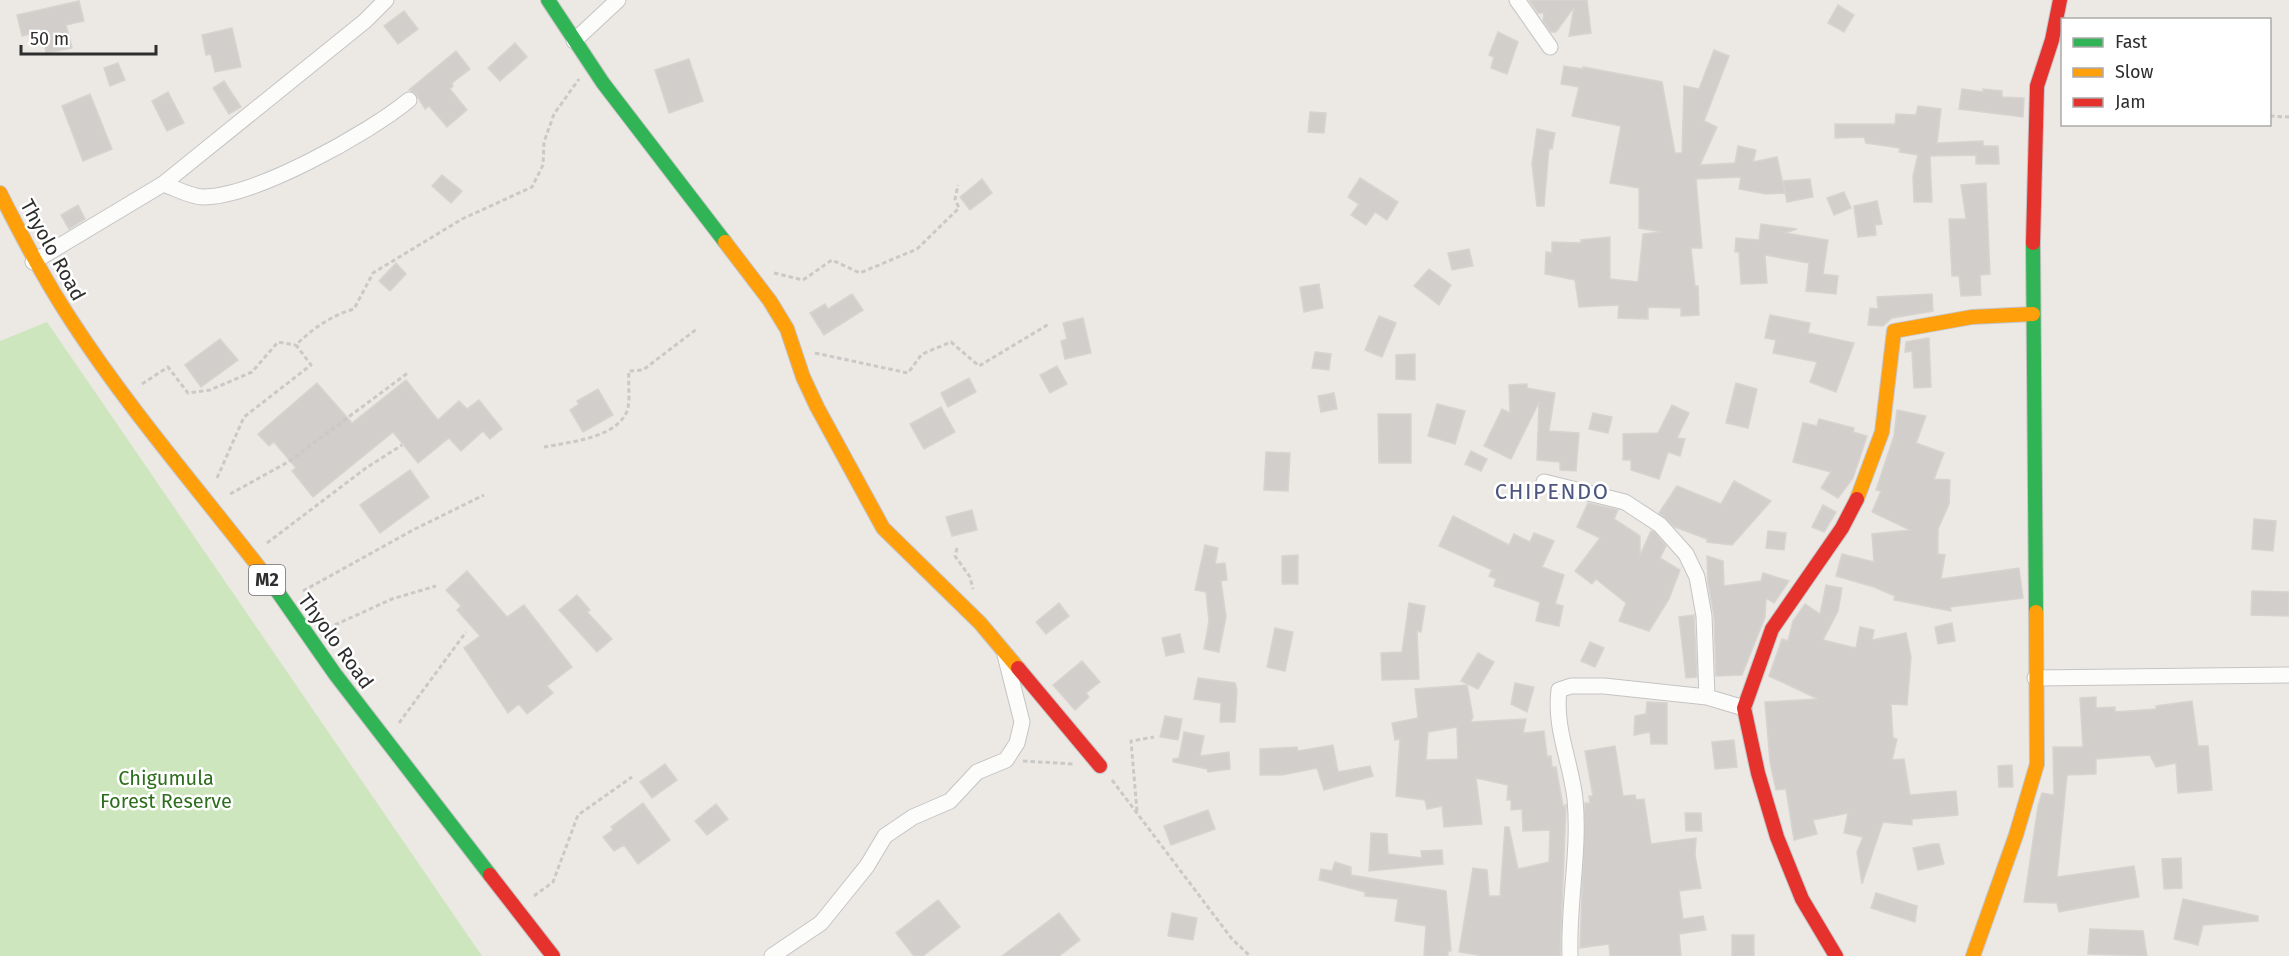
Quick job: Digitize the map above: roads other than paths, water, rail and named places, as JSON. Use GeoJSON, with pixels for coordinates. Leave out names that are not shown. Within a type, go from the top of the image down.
{"type":"FeatureCollection","features":[{"type":"Feature","properties":{"kind":"main road"},"geometry":{"type":"LineString","coordinates":[[548,0],[603,83],[770,301],[795,349],[803,377],[817,407],[883,528],[980,623],[1100,766]]}},
{"type":"Feature","properties":{"kind":"main road"},"geometry":{"type":"LineString","coordinates":[[1973,956],[2016,835],[2037,764],[2033,314],[2037,86],[2052,40],[2060,0]]}},
{"type":"Feature","properties":{"kind":"main road","name":"Thyolo Road"},"geometry":{"type":"LineString","coordinates":[[0,193],[5,218],[64,310],[125,394],[310,636],[334,674],[553,956]]}},
{"type":"Feature","properties":{"kind":"main road"},"geometry":{"type":"LineString","coordinates":[[1836,956],[1805,902],[1779,847],[1744,708],[1772,629],[1842,528],[1865,483],[1882,432],[1893,331],[1972,317],[2033,314]]}},
{"type":"Feature","properties":{"kind":"street"},"geometry":{"type":"LineString","coordinates":[[33,262],[163,184],[364,21],[386,0]]}},
{"type":"Feature","properties":{"kind":"street"},"geometry":{"type":"LineString","coordinates":[[574,41],[618,0]]}},
{"type":"Feature","properties":{"kind":"street"},"geometry":{"type":"LineString","coordinates":[[1517,0],[1550,47]]}},
{"type":"Feature","properties":{"kind":"street"},"geometry":{"type":"LineString","coordinates":[[163,184],[202,197],[242,189],[366,132],[409,100]]}},
{"type":"Feature","properties":{"kind":"street"},"geometry":{"type":"LineString","coordinates":[[1544,482],[1625,502],[1660,525],[1686,554],[1697,577],[1704,616],[1707,697]]}},
{"type":"Feature","properties":{"kind":"street"},"geometry":{"type":"LineString","coordinates":[[772,956],[821,923],[867,866],[885,836],[914,817],[950,801],[977,772],[1006,760],[1017,743],[1022,722],[1005,654]]}},
{"type":"Feature","properties":{"kind":"street"},"geometry":{"type":"LineString","coordinates":[[2035,678],[2289,675]]}},
{"type":"Feature","properties":{"kind":"street"},"geometry":{"type":"LineString","coordinates":[[1570,956],[1575,799],[1558,721],[1559,690],[1571,686],[1604,686],[1707,697],[1744,708]]}},
{"type":"Feature","properties":{"kind":"district","name":"CHIPENDO"},"geometry":{"type":"Point","coordinates":[1552,491]}},
{"type":"Feature","properties":{"kind":"park label","name":"Chigumula Forest Reserve"},"geometry":{"type":"Point","coordinates":[166,790]}}]}
